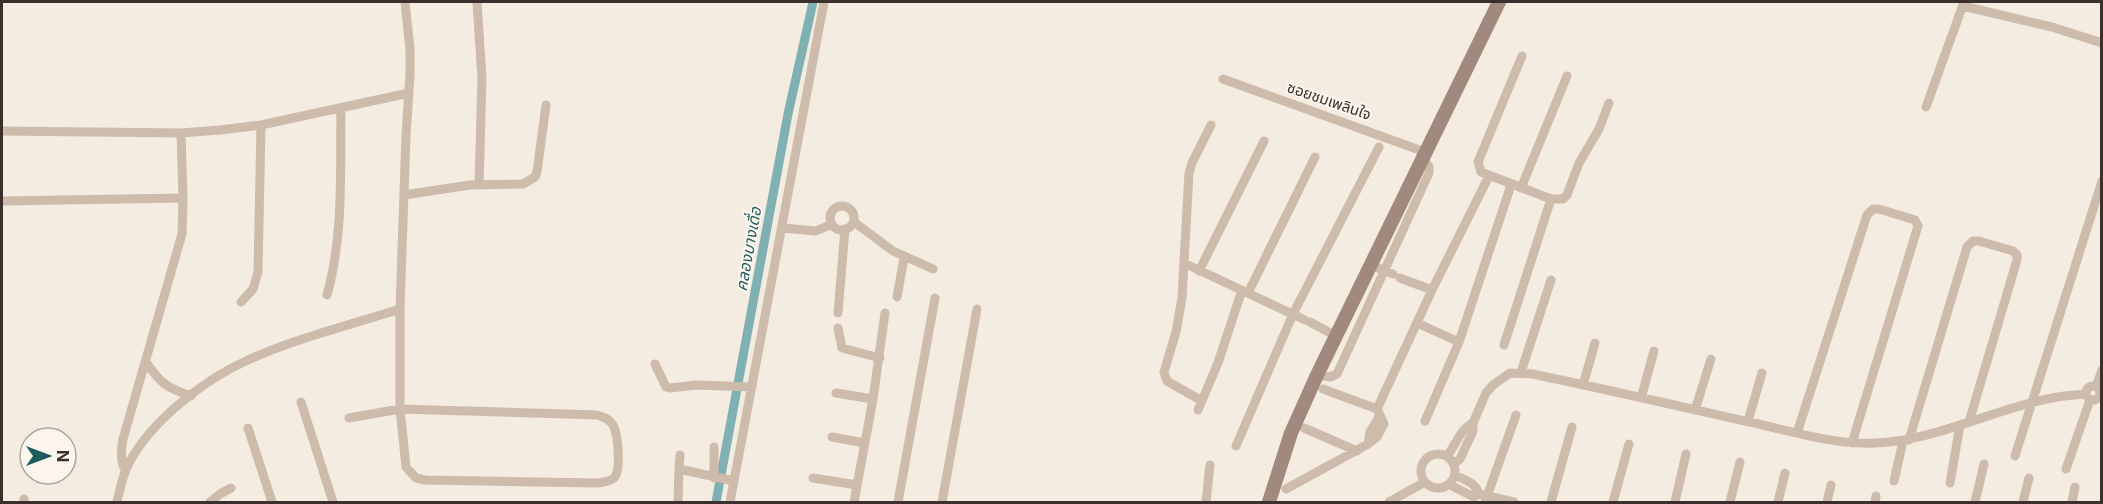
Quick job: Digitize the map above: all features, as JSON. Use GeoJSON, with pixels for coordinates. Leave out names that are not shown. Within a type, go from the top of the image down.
{"type":"FeatureCollection","features":[{"type":"Feature","properties":{"kind":"street"},"geometry":{"type":"LineString","coordinates":[[349,418],[400,409],[597,415],[607,418],[614,426],[619,465],[615,477],[609,481],[597,483],[425,480],[416,478],[406,467],[400,409],[400,309],[410,49],[405,2]]}},
{"type":"Feature","properties":{"kind":"street"},"geometry":{"type":"LineString","coordinates":[[477,2],[482,78],[479,185]]}},
{"type":"Feature","properties":{"kind":"street"},"geometry":{"type":"LineString","coordinates":[[724,480],[782,228],[824,2]]}},
{"type":"Feature","properties":{"kind":"street"},"geometry":{"type":"LineString","coordinates":[[1317,375],[1330,377],[1337,374],[1422,157],[1499,2]]}},
{"type":"Feature","properties":{"kind":"street"},"geometry":{"type":"LineString","coordinates":[[1926,106],[1964,4],[2102,43]]}},
{"type":"Feature","properties":{"kind":"street"},"geometry":{"type":"LineString","coordinates":[[1521,56],[1478,162],[1478,169],[1489,176],[1551,199],[1563,199],[1567,195],[1579,163],[1599,129],[1609,103]]}},
{"type":"Feature","properties":{"kind":"street"},"geometry":{"type":"LineString","coordinates":[[1521,188],[1567,75]]}},
{"type":"Feature","properties":{"kind":"street","name":"ซอยชมเพลินใจ"},"geometry":{"type":"LineString","coordinates":[[1223,79],[1422,157]]}},
{"type":"Feature","properties":{"kind":"street"},"geometry":{"type":"LineString","coordinates":[[2,131],[181,133],[261,125],[408,93]]}},
{"type":"Feature","properties":{"kind":"street"},"geometry":{"type":"LineString","coordinates":[[404,195],[479,185],[523,184],[535,177],[546,105]]}},
{"type":"Feature","properties":{"kind":"street"},"geometry":{"type":"LineString","coordinates":[[327,295],[334,270],[338,236],[341,108]]}},
{"type":"Feature","properties":{"kind":"street"},"geometry":{"type":"LineString","coordinates":[[241,302],[253,289],[258,272],[261,125]]}},
{"type":"Feature","properties":{"kind":"street"},"geometry":{"type":"LineString","coordinates":[[1202,401],[1164,378],[1166,360],[1179,318],[1189,173],[1211,125]]}},
{"type":"Feature","properties":{"kind":"street"},"geometry":{"type":"LineString","coordinates":[[125,470],[120,452],[123,439],[182,234],[181,133]]}},
{"type":"Feature","properties":{"kind":"street"},"geometry":{"type":"LineString","coordinates":[[1199,271],[1264,141]]}},
{"type":"Feature","properties":{"kind":"street"},"geometry":{"type":"LineString","coordinates":[[1236,447],[1293,314],[1379,147]]}},
{"type":"Feature","properties":{"kind":"street"},"geometry":{"type":"LineString","coordinates":[[1198,410],[1245,292],[1314,157]]}},
{"type":"Feature","properties":{"kind":"street"},"geometry":{"type":"LineString","coordinates":[[1379,412],[1432,290],[1489,176]]}},
{"type":"Feature","properties":{"kind":"street"},"geometry":{"type":"LineString","coordinates":[[2015,456],[2102,181]]}},
{"type":"Feature","properties":{"kind":"street"},"geometry":{"type":"LineString","coordinates":[[1425,421],[1459,342],[1511,185]]}},
{"type":"Feature","properties":{"kind":"street"},"geometry":{"type":"LineString","coordinates":[[2,201],[183,198]]}},
{"type":"Feature","properties":{"kind":"street"},"geometry":{"type":"LineString","coordinates":[[1504,345],[1551,199]]}},
{"type":"Feature","properties":{"kind":"street"},"geometry":{"type":"LineString","coordinates":[[832,224],[832,212],[842,206],[852,211],[854,222],[904,258],[933,269]]}},
{"type":"Feature","properties":{"kind":"street"},"geometry":{"type":"LineString","coordinates":[[1797,434],[1867,215],[1873,209],[1879,209],[1915,220],[1918,226],[1852,443]]}},
{"type":"Feature","properties":{"kind":"street"},"geometry":{"type":"LineString","coordinates":[[832,224],[838,229],[845,229],[854,222]]}},
{"type":"Feature","properties":{"kind":"street"},"geometry":{"type":"LineString","coordinates":[[782,228],[816,231],[832,224]]}},
{"type":"Feature","properties":{"kind":"street"},"geometry":{"type":"LineString","coordinates":[[838,313],[845,229]]}},
{"type":"Feature","properties":{"kind":"street"},"geometry":{"type":"LineString","coordinates":[[1894,481],[1967,247],[1973,241],[1979,241],[2013,251],[2017,255],[2017,260],[1965,424],[1950,483]]}},
{"type":"Feature","properties":{"kind":"street"},"geometry":{"type":"LineString","coordinates":[[897,297],[904,258]]}},
{"type":"Feature","properties":{"kind":"street"},"geometry":{"type":"LineString","coordinates":[[1184,263],[1332,333]]}},
{"type":"Feature","properties":{"kind":"street"},"geometry":{"type":"LineString","coordinates":[[1377,267],[1432,290]]}},
{"type":"Feature","properties":{"kind":"street"},"geometry":{"type":"LineString","coordinates":[[1269,502],[1291,433],[1317,375],[1332,333],[1377,267]]}},
{"type":"Feature","properties":{"kind":"street"},"geometry":{"type":"LineString","coordinates":[[1521,372],[1551,280]]}},
{"type":"Feature","properties":{"kind":"street"},"geometry":{"type":"LineString","coordinates":[[898,502],[935,298]]}},
{"type":"Feature","properties":{"kind":"street"},"geometry":{"type":"LineString","coordinates":[[117,502],[120,483],[137,449],[162,420],[218,376],[248,360],[400,309]]}},
{"type":"Feature","properties":{"kind":"street"},"geometry":{"type":"LineString","coordinates":[[942,502],[977,309]]}},
{"type":"Feature","properties":{"kind":"street"},"geometry":{"type":"LineString","coordinates":[[854,502],[880,358],[885,313]]}},
{"type":"Feature","properties":{"kind":"street"},"geometry":{"type":"LineString","coordinates":[[1417,323],[1459,342]]}},
{"type":"Feature","properties":{"kind":"street"},"geometry":{"type":"LineString","coordinates":[[838,328],[842,348],[880,358]]}},
{"type":"Feature","properties":{"kind":"street"},"geometry":{"type":"LineString","coordinates":[[1583,385],[1596,343]]}},
{"type":"Feature","properties":{"kind":"street"},"geometry":{"type":"LineString","coordinates":[[1641,398],[1654,351]]}},
{"type":"Feature","properties":{"kind":"street"},"geometry":{"type":"LineString","coordinates":[[1695,410],[1711,359]]}},
{"type":"Feature","properties":{"kind":"street"},"geometry":{"type":"LineString","coordinates":[[146,362],[162,383],[190,396]]}},
{"type":"Feature","properties":{"kind":"street"},"geometry":{"type":"LineString","coordinates":[[655,364],[666,387],[696,385],[744,387]]}},
{"type":"Feature","properties":{"kind":"street"},"geometry":{"type":"LineString","coordinates":[[2066,469],[2089,387],[2099,391],[2102,370]]}},
{"type":"Feature","properties":{"kind":"street"},"geometry":{"type":"LineString","coordinates":[[1454,464],[1460,459],[1473,431],[1473,423],[1486,393],[1492,385],[1510,373],[1521,372],[1748,421],[1797,434],[1852,443],[1906,440],[1965,424],[2032,401],[2064,395],[2088,397]]}},
{"type":"Feature","properties":{"kind":"street"},"geometry":{"type":"LineString","coordinates":[[1748,421],[1762,373]]}},
{"type":"Feature","properties":{"kind":"street"},"geometry":{"type":"LineString","coordinates":[[1286,489],[1357,451],[1377,437],[1383,429],[1384,424],[1379,412],[1323,389]]}},
{"type":"Feature","properties":{"kind":"street"},"geometry":{"type":"LineString","coordinates":[[836,393],[873,399]]}},
{"type":"Feature","properties":{"kind":"street"},"geometry":{"type":"LineString","coordinates":[[301,402],[333,502]]}},
{"type":"Feature","properties":{"kind":"street"},"geometry":{"type":"LineString","coordinates":[[1483,497],[1516,415]]}},
{"type":"Feature","properties":{"kind":"street"},"geometry":{"type":"LineString","coordinates":[[1446,456],[1454,448],[1465,427],[1473,423]]}},
{"type":"Feature","properties":{"kind":"street"},"geometry":{"type":"LineString","coordinates":[[1551,502],[1572,427]]}},
{"type":"Feature","properties":{"kind":"street"},"geometry":{"type":"LineString","coordinates":[[248,428],[272,502]]}},
{"type":"Feature","properties":{"kind":"street"},"geometry":{"type":"LineString","coordinates":[[1304,428],[1357,451]]}},
{"type":"Feature","properties":{"kind":"street"},"geometry":{"type":"LineString","coordinates":[[832,437],[866,442]]}},
{"type":"Feature","properties":{"kind":"street"},"geometry":{"type":"LineString","coordinates":[[1613,502],[1629,444]]}},
{"type":"Feature","properties":{"kind":"street"},"geometry":{"type":"LineString","coordinates":[[714,447],[730,502]]}},
{"type":"Feature","properties":{"kind":"street"},"geometry":{"type":"LineString","coordinates":[[678,502],[680,454]]}},
{"type":"Feature","properties":{"kind":"street"},"geometry":{"type":"LineString","coordinates":[[1435,454],[1446,456],[1454,464],[1455,475],[1450,485],[1445,488],[1434,488],[1425,482],[1421,471],[1425,460],[1435,454]]}},
{"type":"Feature","properties":{"kind":"street"},"geometry":{"type":"LineString","coordinates":[[1675,502],[1686,454]]}},
{"type":"Feature","properties":{"kind":"street"},"geometry":{"type":"LineString","coordinates":[[1730,502],[1740,462]]}},
{"type":"Feature","properties":{"kind":"street"},"geometry":{"type":"LineString","coordinates":[[1975,502],[1984,464]]}},
{"type":"Feature","properties":{"kind":"street"},"geometry":{"type":"LineString","coordinates":[[1206,502],[1210,465]]}},
{"type":"Feature","properties":{"kind":"street"},"geometry":{"type":"LineString","coordinates":[[679,469],[724,480]]}},
{"type":"Feature","properties":{"kind":"street"},"geometry":{"type":"LineString","coordinates":[[1778,502],[1785,473]]}},
{"type":"Feature","properties":{"kind":"street"},"geometry":{"type":"LineString","coordinates":[[1455,475],[1473,484],[1483,497]]}},
{"type":"Feature","properties":{"kind":"street"},"geometry":{"type":"LineString","coordinates":[[813,477],[857,485]]}},
{"type":"Feature","properties":{"kind":"street"},"geometry":{"type":"LineString","coordinates":[[2024,502],[2029,478]]}},
{"type":"Feature","properties":{"kind":"street"},"geometry":{"type":"LineString","coordinates":[[1389,502],[1425,482]]}},
{"type":"Feature","properties":{"kind":"street"},"geometry":{"type":"LineString","coordinates":[[1450,485],[1474,497],[1514,502]]}},
{"type":"Feature","properties":{"kind":"street"},"geometry":{"type":"LineString","coordinates":[[1827,502],[1831,485]]}},
{"type":"Feature","properties":{"kind":"street"},"geometry":{"type":"LineString","coordinates":[[2072,502],[2075,487]]}},
{"type":"Feature","properties":{"kind":"street"},"geometry":{"type":"LineString","coordinates":[[210,502],[231,488]]}},
{"type":"Feature","properties":{"kind":"waterway","name":"คลองบางเดื่อ"},"geometry":{"type":"LineString","coordinates":[[716,502],[788,114],[813,2]]}}]}
